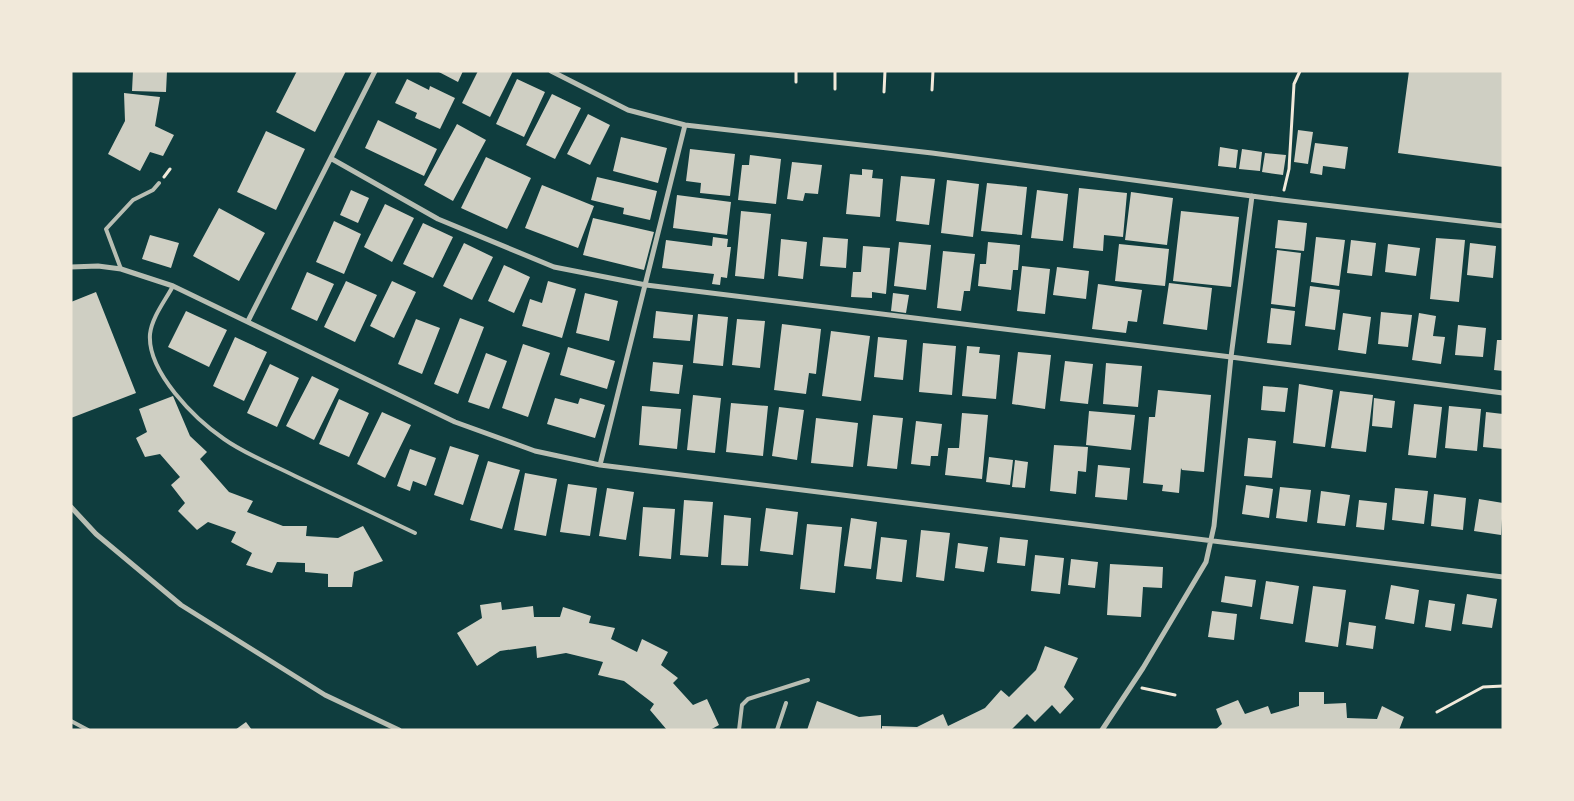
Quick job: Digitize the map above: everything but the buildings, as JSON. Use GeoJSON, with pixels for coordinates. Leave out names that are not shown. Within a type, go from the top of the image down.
{"type":"FeatureCollection","features":[{"type":"Feature","properties":{"kind":"street"},"geometry":{"type":"LineString","coordinates":[[248,321],[332,159],[375,71]]}},
{"type":"Feature","properties":{"kind":"street"},"geometry":{"type":"LineString","coordinates":[[551,71],[628,110],[685,125],[932,153],[1282,200],[1503,226]]}},
{"type":"Feature","properties":{"kind":"street"},"geometry":{"type":"LineString","coordinates":[[600,465],[685,125]]}},
{"type":"Feature","properties":{"kind":"street"},"geometry":{"type":"LineString","coordinates":[[332,159],[438,219],[545,263],[646,285],[1231,357],[1503,393]]}},
{"type":"Feature","properties":{"kind":"street"},"geometry":{"type":"LineString","coordinates":[[1102,730],[1132,685],[1206,562],[1211,541],[1231,357],[1252,196]]}},
{"type":"Feature","properties":{"kind":"street"},"geometry":{"type":"LineString","coordinates":[[71,267],[98,266],[121,269],[173,286],[455,422],[535,451],[600,465],[1503,576]]}},
{"type":"Feature","properties":{"kind":"street"},"geometry":{"type":"LineString","coordinates":[[71,507],[96,534],[181,605],[325,694],[399,730]]}},
{"type":"Feature","properties":{"kind":"lane"},"geometry":{"type":"LineString","coordinates":[[121,269],[106,229],[133,200],[153,190],[159,183]]}},
{"type":"Feature","properties":{"kind":"lane"},"geometry":{"type":"LineString","coordinates":[[173,286],[152,324],[150,344],[156,363],[165,379],[189,409],[205,425],[243,451],[415,532]]}},
{"type":"Feature","properties":{"kind":"lane"},"geometry":{"type":"LineString","coordinates":[[739,730],[742,705],[748,699],[808,680]]}},
{"type":"Feature","properties":{"kind":"lane"},"geometry":{"type":"LineString","coordinates":[[777,730],[786,703]]}},
{"type":"Feature","properties":{"kind":"lane"},"geometry":{"type":"LineString","coordinates":[[71,721],[88,730]]}},
{"type":"Feature","properties":{"kind":"path"},"geometry":{"type":"LineString","coordinates":[[796,71],[796,82]]}},
{"type":"Feature","properties":{"kind":"path"},"geometry":{"type":"LineString","coordinates":[[835,89],[836,71]]}},
{"type":"Feature","properties":{"kind":"path"},"geometry":{"type":"LineString","coordinates":[[884,92],[885,71]]}},
{"type":"Feature","properties":{"kind":"path"},"geometry":{"type":"LineString","coordinates":[[932,90],[933,71]]}},
{"type":"Feature","properties":{"kind":"path"},"geometry":{"type":"LineString","coordinates":[[1282,200],[1288,169],[1294,84],[1300,71]]}},
{"type":"Feature","properties":{"kind":"path"},"geometry":{"type":"LineString","coordinates":[[1132,685],[1175,696]]}},
{"type":"Feature","properties":{"kind":"path"},"geometry":{"type":"LineString","coordinates":[[1437,712],[1483,687],[1503,686]]}}]}
